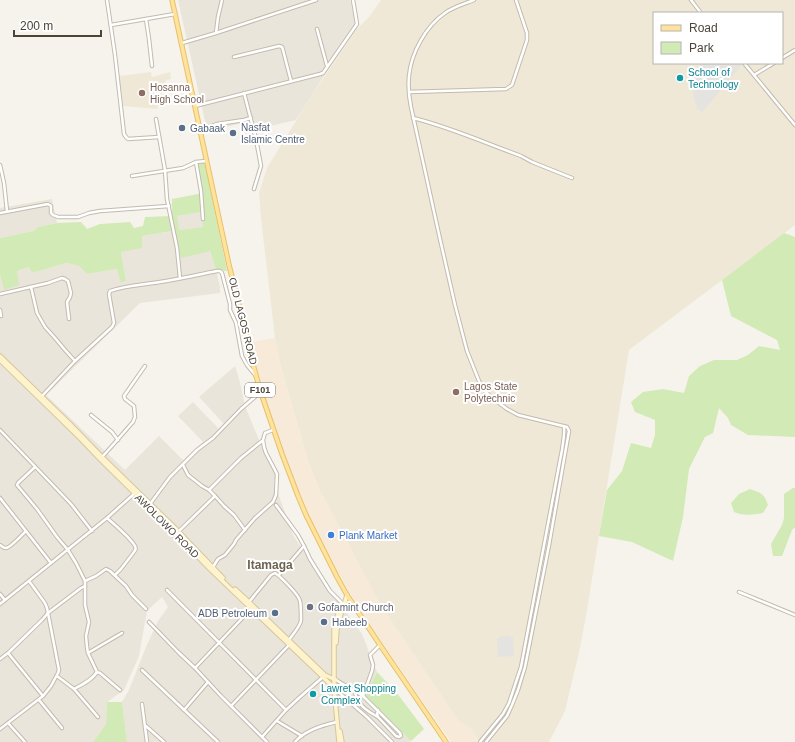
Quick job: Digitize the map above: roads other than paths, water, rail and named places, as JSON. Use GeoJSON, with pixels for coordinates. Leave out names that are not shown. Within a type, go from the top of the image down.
{"type":"FeatureCollection","features":[{"type":"Feature","properties":{"kind":"main road","name":"OLD LAGOS ROAD"},"geometry":{"type":"LineString","coordinates":[[172,0],[229,265],[256,377],[273,430],[298,496],[316,535],[347,594],[446,742]]}},
{"type":"Feature","properties":{"kind":"main road","name":"AWOLOWO ROAD"},"geometry":{"type":"LineString","coordinates":[[0,356],[42,396],[230,585],[325,675],[335,680]]}},
{"type":"Feature","properties":{"kind":"main road","name":"AWOLOWO ROAD"},"geometry":{"type":"LineString","coordinates":[[1,362],[136,492],[251,608],[335,689]]}},
{"type":"Feature","properties":{"kind":"main road"},"geometry":{"type":"LineString","coordinates":[[340,742],[335,689],[337,629],[340,616],[345,606],[347,594]]}},
{"type":"Feature","properties":{"kind":"main road"},"geometry":{"type":"LineString","coordinates":[[345,606],[351,601]]}},
{"type":"Feature","properties":{"kind":"main road"},"geometry":{"type":"LineString","coordinates":[[345,606],[357,610]]}},
{"type":"Feature","properties":{"kind":"main road"},"geometry":{"type":"LineString","coordinates":[[335,689],[340,742]]}},
{"type":"Feature","properties":{"kind":"street"},"geometry":{"type":"LineString","coordinates":[[108,0],[124,134],[128,139],[159,137]]}},
{"type":"Feature","properties":{"kind":"street"},"geometry":{"type":"LineString","coordinates":[[216,33],[222,0]]}},
{"type":"Feature","properties":{"kind":"street"},"geometry":{"type":"LineString","coordinates":[[182,43],[316,0]]}},
{"type":"Feature","properties":{"kind":"street"},"geometry":{"type":"LineString","coordinates":[[195,106],[323,73],[357,24],[353,0]]}},
{"type":"Feature","properties":{"kind":"street"},"geometry":{"type":"LineString","coordinates":[[474,0],[445,13],[426,33],[420,42],[411,64],[409,76],[409,92],[413,118],[467,351],[479,381],[484,390],[491,397],[518,415],[564,426],[567,427],[569,431],[549,545],[525,667],[518,690],[507,716],[486,742]]}},
{"type":"Feature","properties":{"kind":"street"},"geometry":{"type":"LineString","coordinates":[[409,92],[506,89],[512,85],[527,40],[527,33],[516,0]]}},
{"type":"Feature","properties":{"kind":"street"},"geometry":{"type":"LineString","coordinates":[[690,0],[701,12]]}},
{"type":"Feature","properties":{"kind":"street"},"geometry":{"type":"LineString","coordinates":[[111,25],[175,14]]}},
{"type":"Feature","properties":{"kind":"street"},"geometry":{"type":"LineString","coordinates":[[146,19],[152,66]]}},
{"type":"Feature","properties":{"kind":"street"},"geometry":{"type":"LineString","coordinates":[[317,29],[327,66]]}},
{"type":"Feature","properties":{"kind":"street"},"geometry":{"type":"LineString","coordinates":[[234,57],[279,46],[282,47],[291,81]]}},
{"type":"Feature","properties":{"kind":"street"},"geometry":{"type":"LineString","coordinates":[[783,57],[795,50]]}},
{"type":"Feature","properties":{"kind":"street"},"geometry":{"type":"LineString","coordinates":[[745,64],[795,125]]}},
{"type":"Feature","properties":{"kind":"street"},"geometry":{"type":"LineString","coordinates":[[754,75],[772,64]]}},
{"type":"Feature","properties":{"kind":"street"},"geometry":{"type":"LineString","coordinates":[[244,93],[261,166],[254,189]]}},
{"type":"Feature","properties":{"kind":"street"},"geometry":{"type":"LineString","coordinates":[[200,130],[217,124],[251,118]]}},
{"type":"Feature","properties":{"kind":"street"},"geometry":{"type":"LineString","coordinates":[[413,118],[454,131],[521,156],[572,178]]}},
{"type":"Feature","properties":{"kind":"street"},"geometry":{"type":"LineString","coordinates":[[156,119],[165,170],[180,278]]}},
{"type":"Feature","properties":{"kind":"street"},"geometry":{"type":"LineString","coordinates":[[132,176],[184,168],[196,162],[206,161]]}},
{"type":"Feature","properties":{"kind":"street"},"geometry":{"type":"LineString","coordinates":[[196,162],[201,191],[203,219]]}},
{"type":"Feature","properties":{"kind":"street"},"geometry":{"type":"LineString","coordinates":[[0,166],[4,183],[7,212]]}},
{"type":"Feature","properties":{"kind":"street"},"geometry":{"type":"LineString","coordinates":[[0,213],[48,204],[51,206],[51,213],[55,216],[78,217],[100,211],[169,206]]}},
{"type":"Feature","properties":{"kind":"street"},"geometry":{"type":"LineString","coordinates":[[42,396],[75,361],[112,327],[114,323],[109,294],[110,291],[220,271],[222,273],[230,304],[230,310],[236,323],[242,356],[256,377]]}},
{"type":"Feature","properties":{"kind":"street"},"geometry":{"type":"LineString","coordinates":[[0,294],[65,278],[68,281],[71,292],[67,302],[70,319]]}},
{"type":"Feature","properties":{"kind":"street"},"geometry":{"type":"LineString","coordinates":[[31,287],[37,313],[42,323],[75,361]]}},
{"type":"Feature","properties":{"kind":"street"},"geometry":{"type":"LineString","coordinates":[[0,310],[2,316]]}},
{"type":"Feature","properties":{"kind":"street"},"geometry":{"type":"LineString","coordinates":[[102,456],[118,440],[134,419],[134,406],[124,396],[145,366]]}},
{"type":"Feature","properties":{"kind":"street"},"geometry":{"type":"LineString","coordinates":[[150,504],[170,477],[197,450],[213,438],[240,409],[256,396],[260,390]]}},
{"type":"Feature","properties":{"kind":"street"},"geometry":{"type":"LineString","coordinates":[[91,415],[112,432],[118,440]]}},
{"type":"Feature","properties":{"kind":"street"},"geometry":{"type":"LineString","coordinates":[[480,742],[506,709],[512,696],[521,667],[562,450],[565,431],[564,426]]}},
{"type":"Feature","properties":{"kind":"street"},"geometry":{"type":"LineString","coordinates":[[0,430],[71,504],[92,531]]}},
{"type":"Feature","properties":{"kind":"street"},"geometry":{"type":"LineString","coordinates":[[213,567],[218,560],[225,555],[255,518],[272,502],[276,495],[277,474],[266,453],[263,440],[265,433],[273,430]]}},
{"type":"Feature","properties":{"kind":"street"},"geometry":{"type":"LineString","coordinates":[[209,490],[263,440]]}},
{"type":"Feature","properties":{"kind":"street"},"geometry":{"type":"LineString","coordinates":[[183,465],[188,475],[209,490],[234,515],[245,530]]}},
{"type":"Feature","properties":{"kind":"street"},"geometry":{"type":"LineString","coordinates":[[35,467],[17,485],[37,509],[76,563],[85,581],[85,605],[89,622],[86,636],[88,653],[97,672],[120,690]]}},
{"type":"Feature","properties":{"kind":"street"},"geometry":{"type":"LineString","coordinates":[[0,604],[92,531],[136,492]]}},
{"type":"Feature","properties":{"kind":"street"},"geometry":{"type":"LineString","coordinates":[[178,532],[215,496]]}},
{"type":"Feature","properties":{"kind":"street"},"geometry":{"type":"LineString","coordinates":[[0,498],[51,563]]}},
{"type":"Feature","properties":{"kind":"street"},"geometry":{"type":"LineString","coordinates":[[276,505],[298,535],[310,559],[330,591],[345,606]]}},
{"type":"Feature","properties":{"kind":"street"},"geometry":{"type":"LineString","coordinates":[[107,518],[136,547],[134,552],[115,575]]}},
{"type":"Feature","properties":{"kind":"street"},"geometry":{"type":"LineString","coordinates":[[0,545],[6,548],[10,546],[26,531]]}},
{"type":"Feature","properties":{"kind":"street"},"geometry":{"type":"LineString","coordinates":[[279,575],[304,546]]}},
{"type":"Feature","properties":{"kind":"street"},"geometry":{"type":"LineString","coordinates":[[85,581],[106,569],[115,575],[146,609]]}},
{"type":"Feature","properties":{"kind":"street"},"geometry":{"type":"LineString","coordinates":[[249,602],[271,575],[274,573],[279,575],[300,601],[300,621],[289,640]]}},
{"type":"Feature","properties":{"kind":"street"},"geometry":{"type":"LineString","coordinates":[[0,729],[43,696],[51,686],[59,670],[45,603],[29,581]]}},
{"type":"Feature","properties":{"kind":"street"},"geometry":{"type":"LineString","coordinates":[[0,659],[8,654],[48,614],[85,586]]}},
{"type":"Feature","properties":{"kind":"street"},"geometry":{"type":"LineString","coordinates":[[167,590],[286,710]]}},
{"type":"Feature","properties":{"kind":"street"},"geometry":{"type":"LineString","coordinates":[[739,592],[795,615]]}},
{"type":"Feature","properties":{"kind":"street"},"geometry":{"type":"LineString","coordinates":[[0,594],[5,600]]}},
{"type":"Feature","properties":{"kind":"street"},"geometry":{"type":"LineString","coordinates":[[195,668],[251,608]]}},
{"type":"Feature","properties":{"kind":"street"},"geometry":{"type":"LineString","coordinates":[[149,622],[267,742]]}},
{"type":"Feature","properties":{"kind":"street"},"geometry":{"type":"LineString","coordinates":[[88,653],[122,633]]}},
{"type":"Feature","properties":{"kind":"street"},"geometry":{"type":"LineString","coordinates":[[363,696],[372,671],[373,665],[370,655],[380,644]]}},
{"type":"Feature","properties":{"kind":"street"},"geometry":{"type":"LineString","coordinates":[[231,706],[289,645]]}},
{"type":"Feature","properties":{"kind":"street"},"geometry":{"type":"LineString","coordinates":[[8,654],[43,696]]}},
{"type":"Feature","properties":{"kind":"street"},"geometry":{"type":"LineString","coordinates":[[142,670],[218,742]]}},
{"type":"Feature","properties":{"kind":"street"},"geometry":{"type":"LineString","coordinates":[[74,689],[89,680],[97,672]]}},
{"type":"Feature","properties":{"kind":"street"},"geometry":{"type":"LineString","coordinates":[[57,676],[74,689],[98,717]]}},
{"type":"Feature","properties":{"kind":"street"},"geometry":{"type":"LineString","coordinates":[[262,737],[286,710],[323,678]]}},
{"type":"Feature","properties":{"kind":"street"},"geometry":{"type":"LineString","coordinates":[[335,680],[355,690],[363,696],[400,733],[401,736],[396,736],[378,717],[363,707],[356,697],[355,690]]}},
{"type":"Feature","properties":{"kind":"street"},"geometry":{"type":"LineString","coordinates":[[184,710],[208,682]]}},
{"type":"Feature","properties":{"kind":"street"},"geometry":{"type":"LineString","coordinates":[[335,689],[367,717],[392,742]]}},
{"type":"Feature","properties":{"kind":"street"},"geometry":{"type":"LineString","coordinates":[[39,700],[62,728]]}},
{"type":"Feature","properties":{"kind":"street"},"geometry":{"type":"LineString","coordinates":[[142,704],[147,742]]}},
{"type":"Feature","properties":{"kind":"street"},"geometry":{"type":"LineString","coordinates":[[378,710],[378,717]]}},
{"type":"Feature","properties":{"kind":"street"},"geometry":{"type":"LineString","coordinates":[[276,721],[302,736]]}},
{"type":"Feature","properties":{"kind":"street"},"geometry":{"type":"LineString","coordinates":[[8,722],[25,742]]}},
{"type":"Feature","properties":{"kind":"street"},"geometry":{"type":"LineString","coordinates":[[295,742],[302,736],[318,727],[337,722]]}},
{"type":"Feature","properties":{"kind":"street"},"geometry":{"type":"LineString","coordinates":[[146,726],[164,742]]}},
{"type":"Feature","properties":{"kind":"place","name":"School of Technology"},"geometry":{"type":"Point","coordinates":[680,78]}},
{"type":"Feature","properties":{"kind":"place","name":"Hosanna High School"},"geometry":{"type":"Point","coordinates":[142,93]}},
{"type":"Feature","properties":{"kind":"place","name":"Gabaak"},"geometry":{"type":"Point","coordinates":[182,128]}},
{"type":"Feature","properties":{"kind":"place","name":"Nasfat Islamic Centre"},"geometry":{"type":"Point","coordinates":[233,133]}},
{"type":"Feature","properties":{"kind":"place","name":"Lagos State Polytechnic"},"geometry":{"type":"Point","coordinates":[456,392]}},
{"type":"Feature","properties":{"kind":"place","name":"Plank Market"},"geometry":{"type":"Point","coordinates":[331,535]}},
{"type":"Feature","properties":{"kind":"place","name":"Gofamint Church"},"geometry":{"type":"Point","coordinates":[310,607]}},
{"type":"Feature","properties":{"kind":"place","name":"ADB Petroleum"},"geometry":{"type":"Point","coordinates":[275,613]}},
{"type":"Feature","properties":{"kind":"place","name":"Habeeb"},"geometry":{"type":"Point","coordinates":[324,622]}},
{"type":"Feature","properties":{"kind":"place","name":"Lawret Shopping Complex"},"geometry":{"type":"Point","coordinates":[313,694]}},
{"type":"Feature","properties":{"kind":"district","name":"Itamaga"},"geometry":{"type":"Point","coordinates":[270,565]}}]}
